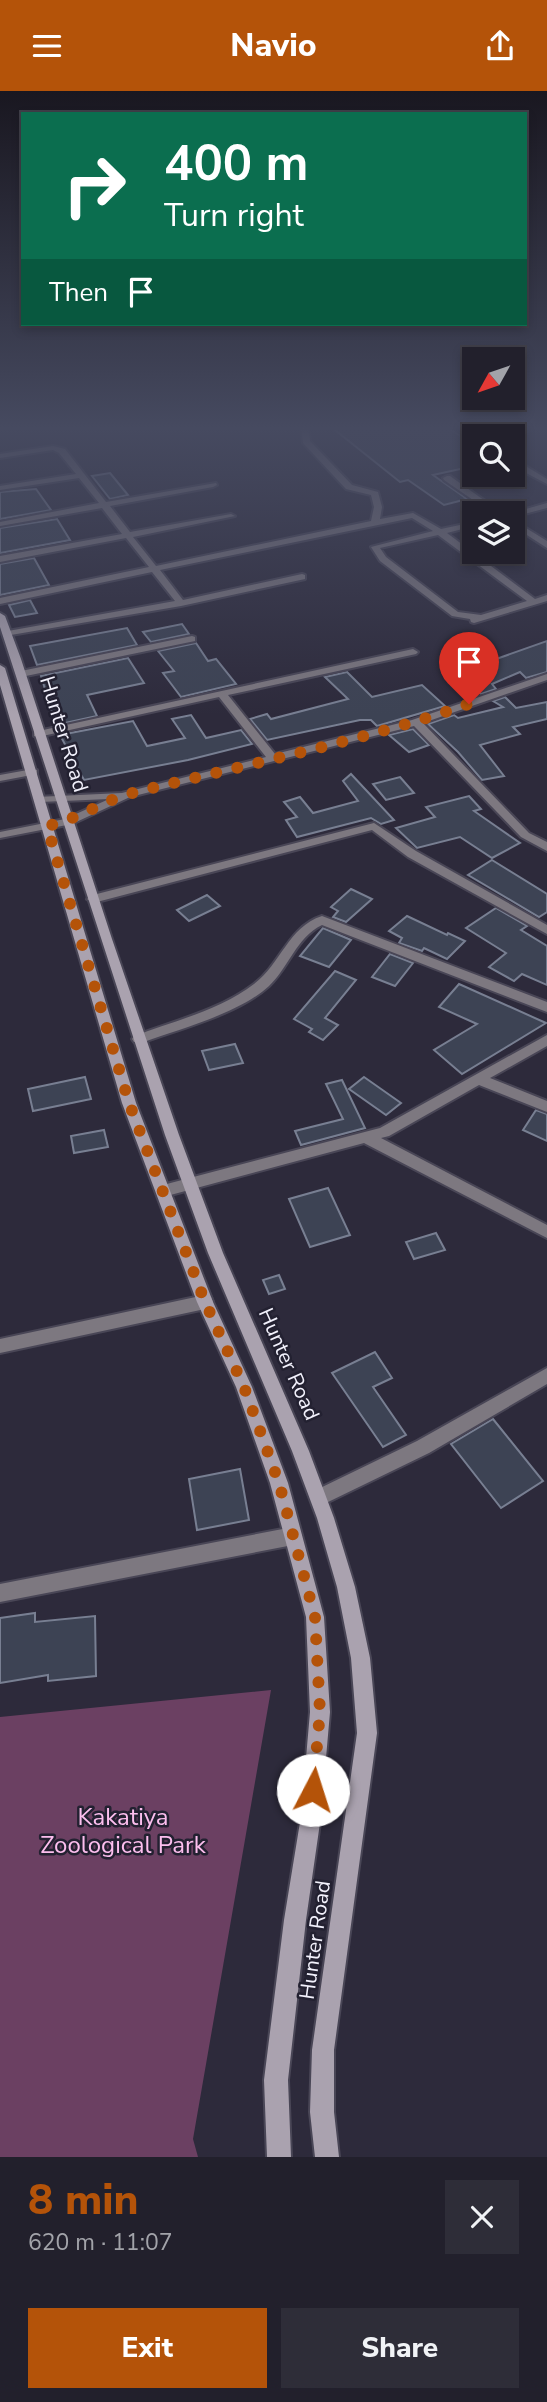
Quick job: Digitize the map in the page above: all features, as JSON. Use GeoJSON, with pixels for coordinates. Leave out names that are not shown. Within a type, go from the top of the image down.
{"type":"FeatureCollection","features":[{"type":"Feature","properties":{"kind":"main road","name":"Hunter Road"},"geometry":{"type":"LineString","coordinates":[[0,617],[22,675],[38,734],[189,1185],[320,1497],[335,1542],[358,1636],[365,1681],[367,1733],[323,2050],[322,2112],[327,2157]]}},
{"type":"Feature","properties":{"kind":"main road","name":"Hunter Road"},"geometry":{"type":"LineString","coordinates":[[2,674],[129,1103],[205,1302],[244,1387],[279,1483],[315,1617],[320,1712],[311,1816],[295,1920],[276,2080],[279,2157]]}},
{"type":"Feature","properties":{"kind":"main road"},"geometry":{"type":"LineString","coordinates":[[2,674],[22,675]]}},
{"type":"Feature","properties":{"kind":"street"},"geometry":{"type":"LineString","coordinates":[[118,522],[181,603]]}},
{"type":"Feature","properties":{"kind":"street"},"geometry":{"type":"LineString","coordinates":[[0,559],[196,522]]}},
{"type":"Feature","properties":{"kind":"street"},"geometry":{"type":"LineString","coordinates":[[425,522],[534,602]]}},
{"type":"Feature","properties":{"kind":"street"},"geometry":{"type":"LineString","coordinates":[[0,601],[375,523]]}},
{"type":"Feature","properties":{"kind":"street"},"geometry":{"type":"LineString","coordinates":[[462,527],[375,547],[383,559],[456,614],[484,618]]}},
{"type":"Feature","properties":{"kind":"street"},"geometry":{"type":"LineString","coordinates":[[525,531],[547,545]]}},
{"type":"Feature","properties":{"kind":"street"},"geometry":{"type":"LineString","coordinates":[[8,634],[181,603],[302,577]]}},
{"type":"Feature","properties":{"kind":"street"},"geometry":{"type":"LineString","coordinates":[[463,624],[547,598]]}},
{"type":"Feature","properties":{"kind":"street"},"geometry":{"type":"LineString","coordinates":[[22,675],[192,639]]}},
{"type":"Feature","properties":{"kind":"street"},"geometry":{"type":"LineString","coordinates":[[38,734],[413,652]]}},
{"type":"Feature","properties":{"kind":"street"},"geometry":{"type":"LineString","coordinates":[[0,835],[68,822],[127,795],[416,722],[547,677]]}},
{"type":"Feature","properties":{"kind":"street"},"geometry":{"type":"LineString","coordinates":[[222,694],[272,758]]}},
{"type":"Feature","properties":{"kind":"street"},"geometry":{"type":"LineString","coordinates":[[416,722],[525,835],[547,847]]}},
{"type":"Feature","properties":{"kind":"street"},"geometry":{"type":"LineString","coordinates":[[0,778],[33,772]]}},
{"type":"Feature","properties":{"kind":"street"},"geometry":{"type":"LineString","coordinates":[[40,799],[59,796],[127,795]]}},
{"type":"Feature","properties":{"kind":"street"},"geometry":{"type":"LineString","coordinates":[[93,899],[374,826],[412,854],[547,929]]}},
{"type":"Feature","properties":{"kind":"street"},"geometry":{"type":"LineString","coordinates":[[139,1039],[206,1013],[257,989],[310,924],[323,920],[547,1007]]}},
{"type":"Feature","properties":{"kind":"street"},"geometry":{"type":"LineString","coordinates":[[163,1191],[384,1132],[547,1040]]}},
{"type":"Feature","properties":{"kind":"street"},"geometry":{"type":"LineString","coordinates":[[479,1079],[547,1107]]}},
{"type":"Feature","properties":{"kind":"street"},"geometry":{"type":"LineString","coordinates":[[366,1137],[547,1232]]}},
{"type":"Feature","properties":{"kind":"street"},"geometry":{"type":"LineString","coordinates":[[0,1346],[205,1302]]}},
{"type":"Feature","properties":{"kind":"street"},"geometry":{"type":"LineString","coordinates":[[320,1497],[423,1447],[547,1375]]}},
{"type":"Feature","properties":{"kind":"street"},"geometry":{"type":"LineString","coordinates":[[0,1593],[293,1536]]}},
{"type":"Feature","properties":{"kind":"green space","name":"Kakatiya Zoological Park"},"geometry":{"type":"Polygon","coordinates":[[[271,1690],[193,2139],[198,2157],[0,2157],[0,1717],[271,1690]]]}},
{"type":"Feature","properties":{"kind":"building"},"geometry":{"type":"Polygon","coordinates":[[[35,522],[59,522],[70,540],[0,553],[0,528],[35,522]]]}},
{"type":"Feature","properties":{"kind":"building"},"geometry":{"type":"Polygon","coordinates":[[[34,558],[49,585],[0,595],[0,564],[34,558]]]}},
{"type":"Feature","properties":{"kind":"building"},"geometry":{"type":"Polygon","coordinates":[[[30,600],[37,613],[15,617],[9,605],[30,600]]]}},
{"type":"Feature","properties":{"kind":"building"},"geometry":{"type":"Polygon","coordinates":[[[182,624],[189,634],[151,642],[143,632],[182,624]]]}},
{"type":"Feature","properties":{"kind":"building"},"geometry":{"type":"Polygon","coordinates":[[[127,628],[137,645],[37,665],[30,646],[127,628]]]}},
{"type":"Feature","properties":{"kind":"building"},"geometry":{"type":"Polygon","coordinates":[[[547,641],[547,672],[526,678],[520,672],[492,684],[496,689],[481,694],[451,675],[547,641]]]}},
{"type":"Feature","properties":{"kind":"building"},"geometry":{"type":"Polygon","coordinates":[[[196,643],[208,661],[216,659],[236,684],[181,697],[163,673],[174,671],[158,651],[196,643]]]}},
{"type":"Feature","properties":{"kind":"building"},"geometry":{"type":"Polygon","coordinates":[[[128,658],[144,683],[87,695],[97,716],[56,725],[41,676],[128,658]]]}},
{"type":"Feature","properties":{"kind":"building"},"geometry":{"type":"Polygon","coordinates":[[[347,672],[372,697],[422,685],[445,706],[377,726],[371,720],[360,720],[267,740],[250,719],[267,714],[271,719],[348,699],[325,677],[347,672]]]}},
{"type":"Feature","properties":{"kind":"building"},"geometry":{"type":"Polygon","coordinates":[[[505,697],[516,708],[547,702],[547,719],[513,727],[520,734],[480,745],[504,776],[482,780],[458,752],[428,724],[454,715],[458,718],[503,707],[493,701],[505,697]]]}},
{"type":"Feature","properties":{"kind":"building"},"geometry":{"type":"Polygon","coordinates":[[[191,715],[206,738],[241,730],[252,744],[188,760],[84,780],[60,735],[133,721],[147,746],[185,738],[172,719],[191,715]]]}},
{"type":"Feature","properties":{"kind":"building"},"geometry":{"type":"Polygon","coordinates":[[[413,729],[429,745],[409,752],[389,735],[413,729]]]}},
{"type":"Feature","properties":{"kind":"building"},"geometry":{"type":"Polygon","coordinates":[[[351,774],[394,820],[381,824],[371,818],[297,837],[286,820],[297,817],[284,802],[300,797],[313,813],[358,801],[343,781],[351,774]]]}},
{"type":"Feature","properties":{"kind":"building"},"geometry":{"type":"Polygon","coordinates":[[[400,777],[414,793],[386,800],[373,784],[400,777]]]}},
{"type":"Feature","properties":{"kind":"building"},"geometry":{"type":"Polygon","coordinates":[[[469,796],[481,809],[474,811],[520,843],[492,858],[460,837],[417,848],[396,828],[435,817],[426,807],[469,796]]]}},
{"type":"Feature","properties":{"kind":"building"},"geometry":{"type":"Polygon","coordinates":[[[492,860],[547,894],[547,912],[539,917],[468,875],[492,860]]]}},
{"type":"Feature","properties":{"kind":"building"},"geometry":{"type":"Polygon","coordinates":[[[351,889],[372,899],[346,922],[333,917],[338,911],[331,907],[351,889]]]}},
{"type":"Feature","properties":{"kind":"building"},"geometry":{"type":"Polygon","coordinates":[[[207,895],[220,906],[189,921],[177,910],[207,895]]]}},
{"type":"Feature","properties":{"kind":"building"},"geometry":{"type":"Polygon","coordinates":[[[496,908],[527,926],[521,930],[547,946],[547,985],[522,974],[514,981],[489,967],[506,953],[466,928],[496,908]]]}},
{"type":"Feature","properties":{"kind":"building"},"geometry":{"type":"Polygon","coordinates":[[[407,916],[465,941],[447,959],[424,948],[422,951],[399,943],[402,938],[389,931],[407,916]]]}},
{"type":"Feature","properties":{"kind":"building"},"geometry":{"type":"Polygon","coordinates":[[[323,928],[351,940],[329,967],[300,956],[323,928]]]}},
{"type":"Feature","properties":{"kind":"building"},"geometry":{"type":"Polygon","coordinates":[[[390,954],[413,963],[395,986],[372,977],[390,954]]]}},
{"type":"Feature","properties":{"kind":"building"},"geometry":{"type":"Polygon","coordinates":[[[335,971],[356,980],[325,1018],[338,1025],[323,1040],[309,1032],[312,1029],[294,1019],[335,971]]]}},
{"type":"Feature","properties":{"kind":"building"},"geometry":{"type":"Polygon","coordinates":[[[459,984],[546,1023],[462,1074],[434,1050],[477,1024],[439,1007],[459,984]]]}},
{"type":"Feature","properties":{"kind":"building"},"geometry":{"type":"Polygon","coordinates":[[[235,1044],[243,1063],[209,1070],[202,1051],[235,1044]]]}},
{"type":"Feature","properties":{"kind":"building"},"geometry":{"type":"Polygon","coordinates":[[[85,1077],[91,1099],[33,1111],[28,1089],[85,1077]]]}},
{"type":"Feature","properties":{"kind":"building"},"geometry":{"type":"Polygon","coordinates":[[[364,1077],[401,1103],[386,1115],[349,1089],[364,1077]]]}},
{"type":"Feature","properties":{"kind":"building"},"geometry":{"type":"Polygon","coordinates":[[[342,1080],[365,1128],[301,1145],[295,1131],[343,1119],[326,1084],[342,1080]]]}},
{"type":"Feature","properties":{"kind":"building"},"geometry":{"type":"Polygon","coordinates":[[[536,1110],[547,1114],[547,1141],[523,1130],[536,1110]]]}},
{"type":"Feature","properties":{"kind":"building"},"geometry":{"type":"Polygon","coordinates":[[[104,1130],[108,1147],[74,1153],[71,1136],[104,1130]]]}},
{"type":"Feature","properties":{"kind":"building"},"geometry":{"type":"Polygon","coordinates":[[[328,1188],[350,1235],[310,1247],[289,1199],[328,1188]]]}},
{"type":"Feature","properties":{"kind":"building"},"geometry":{"type":"Polygon","coordinates":[[[436,1233],[445,1250],[414,1259],[406,1242],[436,1233]]]}},
{"type":"Feature","properties":{"kind":"building"},"geometry":{"type":"Polygon","coordinates":[[[279,1275],[285,1289],[269,1294],[263,1280],[279,1275]]]}},
{"type":"Feature","properties":{"kind":"building"},"geometry":{"type":"Polygon","coordinates":[[[375,1352],[392,1378],[373,1387],[406,1435],[383,1447],[332,1373],[375,1352]]]}},
{"type":"Feature","properties":{"kind":"building"},"geometry":{"type":"Polygon","coordinates":[[[493,1419],[543,1481],[501,1508],[451,1444],[493,1419]]]}},
{"type":"Feature","properties":{"kind":"building"},"geometry":{"type":"Polygon","coordinates":[[[240,1469],[249,1520],[197,1530],[189,1479],[240,1469]]]}},
{"type":"Feature","properties":{"kind":"building"},"geometry":{"type":"Polygon","coordinates":[[[35,1613],[35,1622],[95,1616],[96,1676],[48,1681],[48,1675],[0,1683],[0,1618],[35,1613]]]}},
{"type":"Feature","properties":{"kind":"route"},"geometry":{"type":"LineString","coordinates":[[313,1790],[320,1712],[315,1617],[279,1483],[244,1387],[205,1302],[129,1103],[47,826],[68,822],[127,795],[416,722],[469,704]]}}]}
